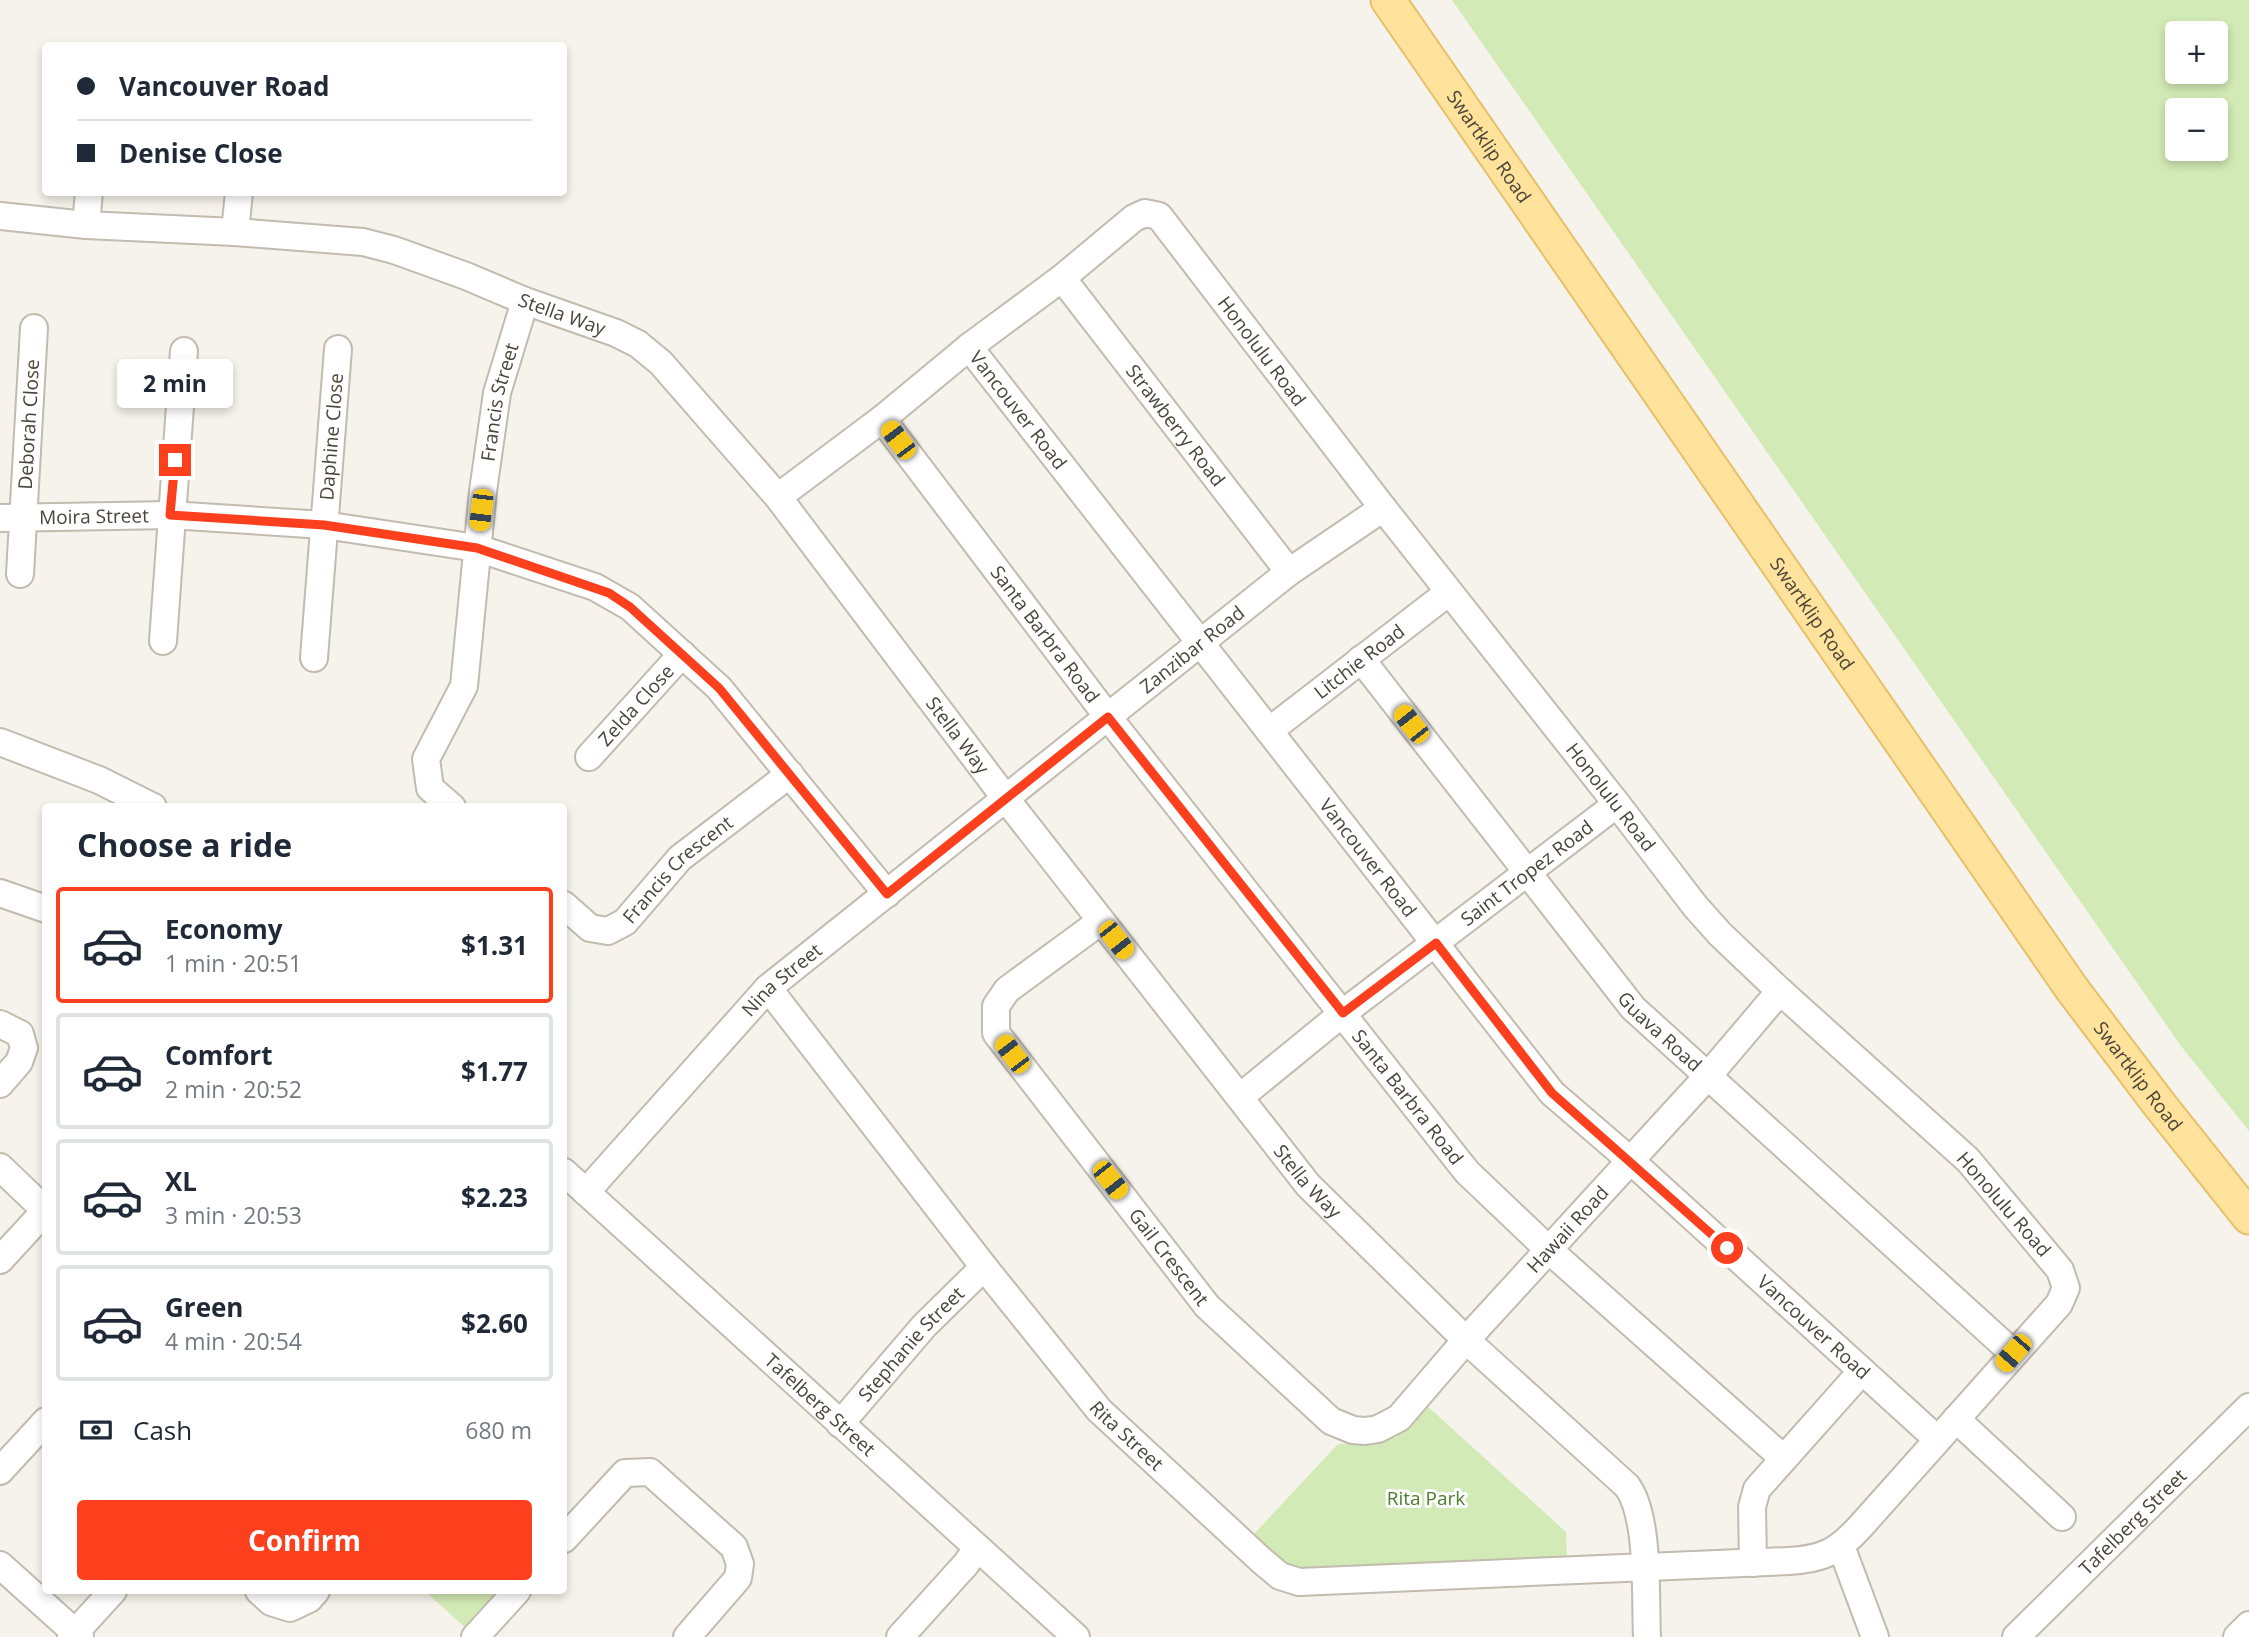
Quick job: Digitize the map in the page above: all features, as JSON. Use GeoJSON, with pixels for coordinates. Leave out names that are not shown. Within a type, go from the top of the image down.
{"type":"FeatureCollection","features":[{"type":"Feature","properties":{"kind":"main road","name":"Swartklip Road"},"geometry":{"type":"LineString","coordinates":[[1388,0],[2072,989],[2249,1217]]}},
{"type":"Feature","properties":{"kind":"street"},"geometry":{"type":"LineString","coordinates":[[86,225],[89,196]]}},
{"type":"Feature","properties":{"kind":"street"},"geometry":{"type":"LineString","coordinates":[[235,232],[239,196]]}},
{"type":"Feature","properties":{"kind":"street","name":"Honolulu Road"},"geometry":{"type":"LineString","coordinates":[[778,497],[881,419],[969,347],[1062,278],[1135,218],[1145,213],[1159,216],[1448,592],[1695,906],[1720,934],[1780,991],[1968,1160],[2060,1270],[2065,1282],[2063,1299],[1840,1546],[1816,1559],[1644,1568]]}},
{"type":"Feature","properties":{"kind":"street","name":"Stella Way"},"geometry":{"type":"LineString","coordinates":[[0,216],[86,225],[323,238],[378,245],[616,333],[638,344],[661,363],[778,497],[1006,799],[1324,1203],[1466,1340],[1627,1486],[1638,1506],[1647,1637]]}},
{"type":"Feature","properties":{"kind":"street","name":"Strawberry Road"},"geometry":{"type":"LineString","coordinates":[[1062,278],[1289,572]]}},
{"type":"Feature","properties":{"kind":"street","name":"Francis Street"},"geometry":{"type":"LineString","coordinates":[[477,548],[497,393],[525,300]]}},
{"type":"Feature","properties":{"kind":"street","name":"Deborah Close"},"geometry":{"type":"LineString","coordinates":[[20,574],[11,518],[34,328]]}},
{"type":"Feature","properties":{"kind":"street","name":"Vancouver Road"},"geometry":{"type":"LineString","coordinates":[[969,347],[1552,1093],[1631,1161],[1937,1439]]}},
{"type":"Feature","properties":{"kind":"street","name":"Daphine Close"},"geometry":{"type":"LineString","coordinates":[[314,658],[338,349]]}},
{"type":"Feature","properties":{"kind":"street"},"geometry":{"type":"LineString","coordinates":[[163,641],[170,515],[184,351]]}},
{"type":"Feature","properties":{"kind":"street","name":"Santa Barbra Road"},"geometry":{"type":"LineString","coordinates":[[881,419],[1108,717],[1467,1172],[1550,1251],[1783,1458]]}},
{"type":"Feature","properties":{"kind":"street","name":"Zanzibar Road"},"geometry":{"type":"LineString","coordinates":[[1006,799],[1289,572],[1383,508]]}},
{"type":"Feature","properties":{"kind":"street","name":"Moira Street"},"geometry":{"type":"LineString","coordinates":[[11,518],[170,515],[324,525],[477,548],[609,593],[630,607],[727,697],[887,894]]}},
{"type":"Feature","properties":{"kind":"street"},"geometry":{"type":"LineString","coordinates":[[447,803],[430,788],[426,759],[464,686],[477,548]]}},
{"type":"Feature","properties":{"kind":"street","name":"Litchie Road"},"geometry":{"type":"LineString","coordinates":[[1269,731],[1448,592]]}},
{"type":"Feature","properties":{"kind":"street","name":"Zelda Close"},"geometry":{"type":"LineString","coordinates":[[589,757],[682,654]]}},
{"type":"Feature","properties":{"kind":"street","name":"Guava Road"},"geometry":{"type":"LineString","coordinates":[[1361,659],[1633,1008],[2013,1353]]}},
{"type":"Feature","properties":{"kind":"street"},"geometry":{"type":"LineString","coordinates":[[0,742],[99,780],[145,803]]}},
{"type":"Feature","properties":{"kind":"street","name":"Francis Crescent"},"geometry":{"type":"LineString","coordinates":[[567,908],[590,928],[608,931],[625,922],[680,858],[790,774]]}},
{"type":"Feature","properties":{"kind":"street","name":"Nina Street"},"geometry":{"type":"LineString","coordinates":[[586,1192],[768,988],[1006,799]]}},
{"type":"Feature","properties":{"kind":"street","name":"Saint Tropez Road"},"geometry":{"type":"LineString","coordinates":[[1240,1097],[1343,1013],[1617,804]]}},
{"type":"Feature","properties":{"kind":"street"},"geometry":{"type":"LineString","coordinates":[[0,892],[42,908]]}},
{"type":"Feature","properties":{"kind":"street","name":"Gail Crescent"},"geometry":{"type":"LineString","coordinates":[[1101,920],[1007,990],[996,1006],[996,1033],[1207,1306],[1331,1421],[1353,1430],[1378,1429],[1399,1418],[1466,1340]]}},
{"type":"Feature","properties":{"kind":"street","name":"Rita Street"},"geometry":{"type":"LineString","coordinates":[[768,988],[984,1267],[1099,1410],[1280,1576],[1312,1583],[1644,1568]]}},
{"type":"Feature","properties":{"kind":"street","name":"Hawaii Road"},"geometry":{"type":"LineString","coordinates":[[1466,1340],[1707,1077],[1780,991]]}},
{"type":"Feature","properties":{"kind":"street"},"geometry":{"type":"LineString","coordinates":[[0,1024],[20,1034],[24,1048],[19,1062],[0,1084]]}},
{"type":"Feature","properties":{"kind":"street"},"geometry":{"type":"LineString","coordinates":[[0,1167],[42,1207]]}},
{"type":"Feature","properties":{"kind":"street","name":"Tafelberg Street"},"geometry":{"type":"LineString","coordinates":[[567,1175],[1076,1637]]}},
{"type":"Feature","properties":{"kind":"street"},"geometry":{"type":"LineString","coordinates":[[0,1260],[42,1213]]}},
{"type":"Feature","properties":{"kind":"street","name":"Stephanie Street"},"geometry":{"type":"LineString","coordinates":[[840,1424],[924,1326],[984,1267]]}},
{"type":"Feature","properties":{"kind":"street"},"geometry":{"type":"LineString","coordinates":[[1753,1563],[1753,1497],[1762,1482],[1862,1371]]}},
{"type":"Feature","properties":{"kind":"street","name":"Tafelberg Street"},"geometry":{"type":"LineString","coordinates":[[2016,1637],[2249,1407]]}},
{"type":"Feature","properties":{"kind":"street"},"geometry":{"type":"LineString","coordinates":[[1956,1419],[2062,1517]]}},
{"type":"Feature","properties":{"kind":"street"},"geometry":{"type":"LineString","coordinates":[[0,1471],[42,1425]]}},
{"type":"Feature","properties":{"kind":"street"},"geometry":{"type":"LineString","coordinates":[[567,1536],[625,1473],[650,1472],[734,1547],[740,1564],[738,1578],[687,1637]]}},
{"type":"Feature","properties":{"kind":"street"},"geometry":{"type":"LineString","coordinates":[[1840,1546],[1875,1637]]}},
{"type":"Feature","properties":{"kind":"street"},"geometry":{"type":"LineString","coordinates":[[900,1637],[966,1564],[976,1548]]}},
{"type":"Feature","properties":{"kind":"street"},"geometry":{"type":"LineString","coordinates":[[0,1565],[76,1635],[110,1594]]}},
{"type":"Feature","properties":{"kind":"street"},"geometry":{"type":"LineString","coordinates":[[262,1594],[271,1602],[290,1608],[309,1600],[314,1594]]}},
{"type":"Feature","properties":{"kind":"street"},"geometry":{"type":"LineString","coordinates":[[475,1637],[514,1594]]}},
{"type":"Feature","properties":{"kind":"street"},"geometry":{"type":"LineString","coordinates":[[2237,1637],[2249,1625]]}},
{"type":"Feature","properties":{"kind":"green space"},"geometry":{"type":"Polygon","coordinates":[[[1452,0],[2249,0],[2249,1131],[2181,1046],[1452,0]]]}},
{"type":"Feature","properties":{"kind":"green space","name":"Rita Park"},"geometry":{"type":"Polygon","coordinates":[[[1425,1404],[1566,1532],[1567,1560],[1309,1570],[1290,1565],[1253,1535],[1338,1444],[1376,1443],[1397,1437],[1425,1404]]]}},
{"type":"Feature","properties":{"kind":"green space"},"geometry":{"type":"Polygon","coordinates":[[[428,1594],[501,1594],[469,1631],[428,1594]]]}},
{"type":"Feature","properties":{"kind":"route"},"geometry":{"type":"LineString","coordinates":[[175,460],[170,515],[324,525],[477,548],[609,593],[630,607],[719,688],[887,894],[1108,717],[1343,1013],[1436,943],[1552,1093],[1727,1248]]}}]}
